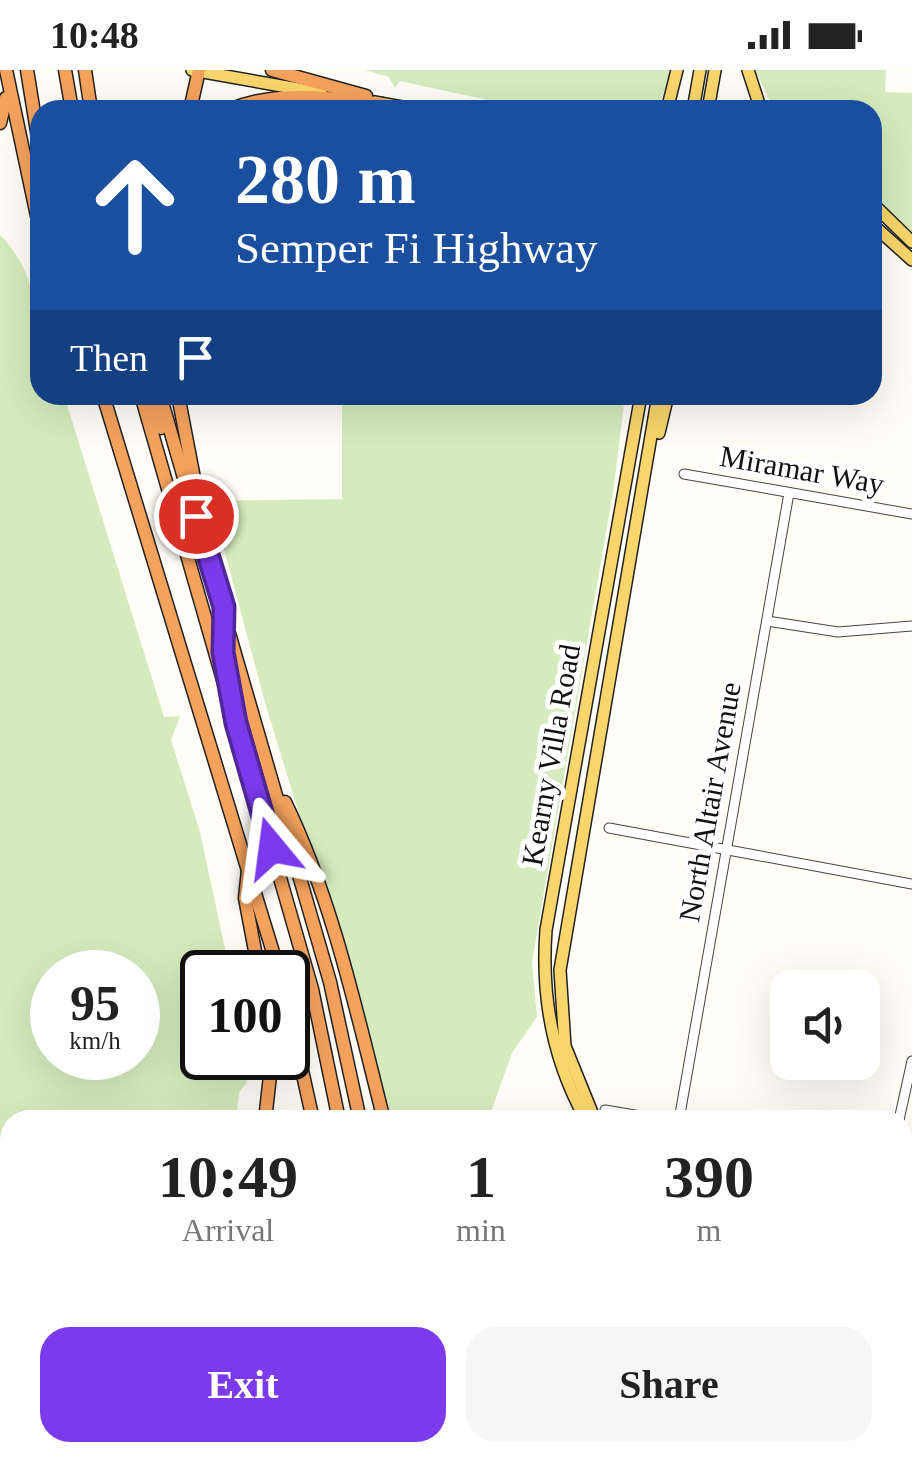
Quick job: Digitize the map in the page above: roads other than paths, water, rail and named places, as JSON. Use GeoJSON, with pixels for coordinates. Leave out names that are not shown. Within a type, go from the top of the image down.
{"type":"FeatureCollection","features":[{"type":"Feature","properties":{"kind":"highway"},"geometry":{"type":"LineString","coordinates":[[0,123],[6,108],[6,70]]}},
{"type":"Feature","properties":{"kind":"highway"},"geometry":{"type":"LineString","coordinates":[[6,70],[30,183]]}},
{"type":"Feature","properties":{"kind":"highway"},"geometry":{"type":"LineString","coordinates":[[27,70],[32,100]]}},
{"type":"Feature","properties":{"kind":"highway"},"geometry":{"type":"LineString","coordinates":[[57,70],[62,100]]}},
{"type":"Feature","properties":{"kind":"highway"},"geometry":{"type":"LineString","coordinates":[[65,70],[70,100]]}},
{"type":"Feature","properties":{"kind":"highway"},"geometry":{"type":"LineString","coordinates":[[85,70],[90,100]]}},
{"type":"Feature","properties":{"kind":"highway"},"geometry":{"type":"LineString","coordinates":[[192,100],[197,70]]}},
{"type":"Feature","properties":{"kind":"highway"},"geometry":{"type":"LineString","coordinates":[[272,70],[369,100]]}},
{"type":"Feature","properties":{"kind":"highway"},"geometry":{"type":"LineString","coordinates":[[258,100],[290,94],[345,100]]}},
{"type":"Feature","properties":{"kind":"highway"},"geometry":{"type":"LineString","coordinates":[[106,405],[273,950]]}},
{"type":"Feature","properties":{"kind":"highway"},"geometry":{"type":"LineString","coordinates":[[141,405],[312,989],[338,1110]]}},
{"type":"Feature","properties":{"kind":"highway"},"geometry":{"type":"LineString","coordinates":[[141,405],[292,944],[329,1110]]}},
{"type":"Feature","properties":{"kind":"highway"},"geometry":{"type":"LineString","coordinates":[[153,405],[162,432],[174,446]]}},
{"type":"Feature","properties":{"kind":"highway"},"geometry":{"type":"LineString","coordinates":[[163,405],[330,982],[358,1110]]}},
{"type":"Feature","properties":{"kind":"highway"},"geometry":{"type":"LineString","coordinates":[[180,405],[208,551]]}},
{"type":"Feature","properties":{"kind":"highway"},"geometry":{"type":"LineString","coordinates":[[224,607],[223,652],[236,723]]}},
{"type":"Feature","properties":{"kind":"highway"},"geometry":{"type":"LineString","coordinates":[[268,768],[304,842],[343,965],[381,1110]]}},
{"type":"Feature","properties":{"kind":"highway"},"geometry":{"type":"LineString","coordinates":[[248,862],[245,898],[255,950]]}},
{"type":"Feature","properties":{"kind":"highway"},"geometry":{"type":"LineString","coordinates":[[266,1110],[270,1080]]}},
{"type":"Feature","properties":{"kind":"highway"},"geometry":{"type":"LineString","coordinates":[[304,1080],[311,1110]]}},
{"type":"Feature","properties":{"kind":"main road"},"geometry":{"type":"LineString","coordinates":[[197,70],[360,100]]}},
{"type":"Feature","properties":{"kind":"main road"},"geometry":{"type":"LineString","coordinates":[[670,100],[678,70]]}},
{"type":"Feature","properties":{"kind":"main road"},"geometry":{"type":"LineString","coordinates":[[694,100],[700,70]]}},
{"type":"Feature","properties":{"kind":"main road"},"geometry":{"type":"LineString","coordinates":[[710,100],[714,70]]}},
{"type":"Feature","properties":{"kind":"main road"},"geometry":{"type":"LineString","coordinates":[[749,74],[761,100]]}},
{"type":"Feature","properties":{"kind":"main road"},"geometry":{"type":"LineString","coordinates":[[882,213],[912,242]]}},
{"type":"Feature","properties":{"kind":"main road"},"geometry":{"type":"LineString","coordinates":[[882,220],[912,242]]}},
{"type":"Feature","properties":{"kind":"main road"},"geometry":{"type":"LineString","coordinates":[[882,233],[912,260]]}},
{"type":"Feature","properties":{"kind":"main road","name":"Kearny Villa Road"},"geometry":{"type":"LineString","coordinates":[[582,1110],[554,1039],[545,990],[546,930],[637,405]]}},
{"type":"Feature","properties":{"kind":"main road","name":"Kearny Villa Road"},"geometry":{"type":"LineString","coordinates":[[591,1110],[569,1062],[559,986],[656,405]]}},
{"type":"Feature","properties":{"kind":"main road"},"geometry":{"type":"LineString","coordinates":[[648,460],[665,405]]}},
{"type":"Feature","properties":{"kind":"street","name":"Miramar Way"},"geometry":{"type":"LineString","coordinates":[[684,474],[912,514]]}},
{"type":"Feature","properties":{"kind":"street","name":"North Altair Avenue"},"geometry":{"type":"LineString","coordinates":[[682,1110],[789,493]]}},
{"type":"Feature","properties":{"kind":"street"},"geometry":{"type":"LineString","coordinates":[[767,621],[838,632],[912,626]]}},
{"type":"Feature","properties":{"kind":"street"},"geometry":{"type":"LineString","coordinates":[[610,828],[912,884]]}},
{"type":"Feature","properties":{"kind":"street"},"geometry":{"type":"LineString","coordinates":[[901,1110],[912,1061]]}}]}
